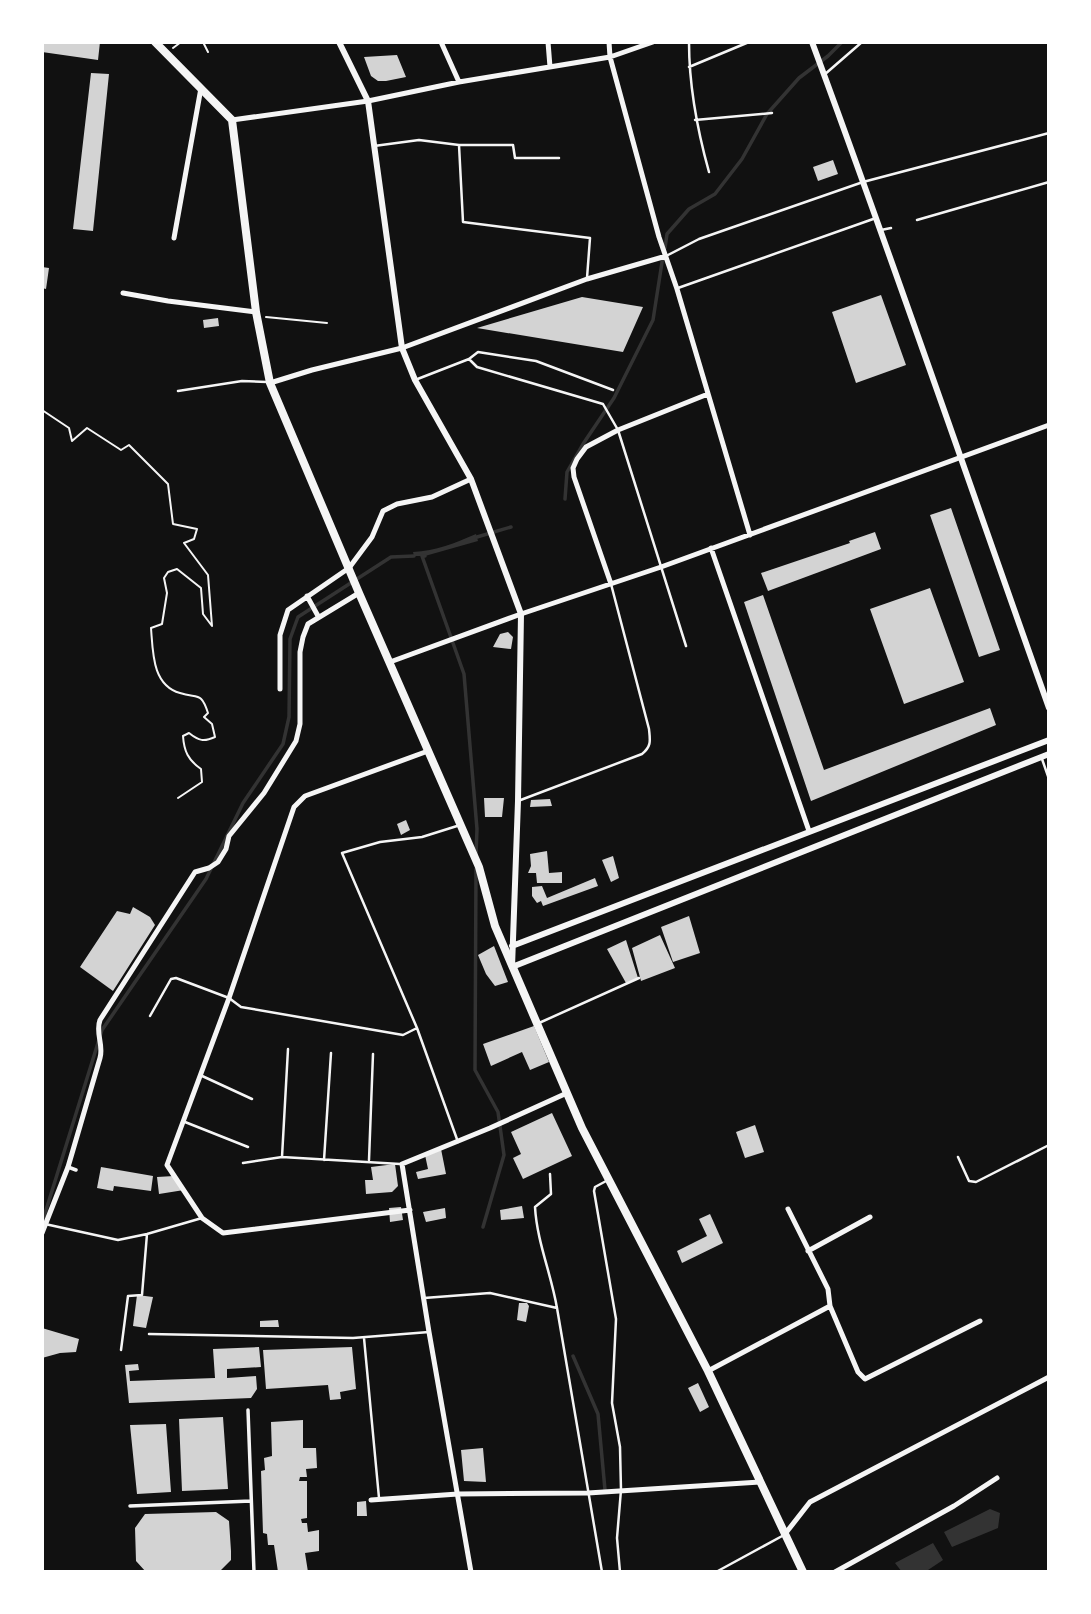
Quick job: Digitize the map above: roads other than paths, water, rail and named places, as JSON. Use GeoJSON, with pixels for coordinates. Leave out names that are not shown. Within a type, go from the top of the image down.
{"type":"FeatureCollection","features":[{"type":"Feature","properties":{"kind":"main road"},"geometry":{"type":"LineString","coordinates":[[155,42],[232,120],[256,312],[270,383],[480,867],[495,926],[536,1024],[608,1180],[708,1371],[803,1572]]}},
{"type":"Feature","properties":{"kind":"street"},"geometry":{"type":"LineString","coordinates":[[339,42],[368,101],[402,348],[415,380],[471,479],[521,614],[512,967],[1049,754]]}},
{"type":"Feature","properties":{"kind":"street"},"geometry":{"type":"LineString","coordinates":[[441,42],[458,82]]}},
{"type":"Feature","properties":{"kind":"street"},"geometry":{"type":"LineString","coordinates":[[548,42],[550,67]]}},
{"type":"Feature","properties":{"kind":"street"},"geometry":{"type":"LineString","coordinates":[[609,42],[610,57],[666,256],[750,535]]}},
{"type":"Feature","properties":{"kind":"street"},"geometry":{"type":"LineString","coordinates":[[232,120],[368,101],[458,82],[610,57],[653,42]]}},
{"type":"Feature","properties":{"kind":"street"},"geometry":{"type":"LineString","coordinates":[[812,42],[1049,708]]}},
{"type":"Feature","properties":{"kind":"street"},"geometry":{"type":"LineString","coordinates":[[174,238],[201,88]]}},
{"type":"Feature","properties":{"kind":"street"},"geometry":{"type":"LineString","coordinates":[[270,383],[402,348],[587,279],[666,256]]}},
{"type":"Feature","properties":{"kind":"street"},"geometry":{"type":"LineString","coordinates":[[123,293],[256,312]]}},
{"type":"Feature","properties":{"kind":"street"},"geometry":{"type":"LineString","coordinates":[[611,584],[573,468],[577,458],[586,447],[618,430],[708,394]]}},
{"type":"Feature","properties":{"kind":"street"},"geometry":{"type":"LineString","coordinates":[[390,662],[521,614],[662,567],[1049,425]]}},
{"type":"Feature","properties":{"kind":"street"},"geometry":{"type":"LineString","coordinates":[[280,689],[280,635],[288,610],[350,570],[372,537],[383,511],[397,504],[432,497],[471,479]]}},
{"type":"Feature","properties":{"kind":"street"},"geometry":{"type":"LineString","coordinates":[[711,548],[809,831]]}},
{"type":"Feature","properties":{"kind":"street"},"geometry":{"type":"LineString","coordinates":[[42,1233],[68,1167],[100,1058],[102,1044],[97,1028],[195,872],[218,862],[226,849],[229,836],[264,793],[296,741],[300,724],[300,652],[308,624],[358,590]]}},
{"type":"Feature","properties":{"kind":"street"},"geometry":{"type":"LineString","coordinates":[[307,596],[318,616]]}},
{"type":"Feature","properties":{"kind":"street"},"geometry":{"type":"LineString","coordinates":[[504,948],[1049,740]]}},
{"type":"Feature","properties":{"kind":"street"},"geometry":{"type":"LineString","coordinates":[[410,1210],[223,1233],[202,1218],[167,1165],[229,998],[294,807],[305,796],[428,751]]}},
{"type":"Feature","properties":{"kind":"street"},"geometry":{"type":"LineString","coordinates":[[471,1572],[402,1164],[567,1093]]}},
{"type":"Feature","properties":{"kind":"street"},"geometry":{"type":"LineString","coordinates":[[68,1167],[76,1170]]}},
{"type":"Feature","properties":{"kind":"street"},"geometry":{"type":"LineString","coordinates":[[788,1209],[828,1289],[830,1306],[858,1372],[865,1379],[980,1321]]}},
{"type":"Feature","properties":{"kind":"street"},"geometry":{"type":"LineString","coordinates":[[808,1251],[870,1217]]}},
{"type":"Feature","properties":{"kind":"street"},"geometry":{"type":"LineString","coordinates":[[708,1371],[830,1306]]}},
{"type":"Feature","properties":{"kind":"street"},"geometry":{"type":"LineString","coordinates":[[785,1534],[810,1502],[1049,1377]]}},
{"type":"Feature","properties":{"kind":"street"},"geometry":{"type":"LineString","coordinates":[[247,1410],[254,1572]]}},
{"type":"Feature","properties":{"kind":"street"},"geometry":{"type":"LineString","coordinates":[[835,1572],[954,1506],[997,1478]]}},
{"type":"Feature","properties":{"kind":"street"},"geometry":{"type":"LineString","coordinates":[[371,1500],[457,1494],[588,1493],[760,1482]]}},
{"type":"Feature","properties":{"kind":"street"},"geometry":{"type":"LineString","coordinates":[[130,1506],[251,1501]]}},
{"type":"Feature","properties":{"kind":"lane"},"geometry":{"type":"LineString","coordinates":[[689,42],[695,120],[709,172]]}},
{"type":"Feature","properties":{"kind":"lane"},"geometry":{"type":"LineString","coordinates":[[689,67],[749,42]]}},
{"type":"Feature","properties":{"kind":"lane"},"geometry":{"type":"LineString","coordinates":[[824,75],[862,42]]}},
{"type":"Feature","properties":{"kind":"lane"},"geometry":{"type":"LineString","coordinates":[[695,120],[772,113]]}},
{"type":"Feature","properties":{"kind":"lane"},"geometry":{"type":"LineString","coordinates":[[666,256],[699,239],[863,182],[1049,134]]}},
{"type":"Feature","properties":{"kind":"lane"},"geometry":{"type":"LineString","coordinates":[[374,146],[419,140],[459,145],[513,145],[515,158],[559,158]]}},
{"type":"Feature","properties":{"kind":"lane"},"geometry":{"type":"LineString","coordinates":[[459,145],[463,222],[590,238],[587,279]]}},
{"type":"Feature","properties":{"kind":"lane"},"geometry":{"type":"LineString","coordinates":[[917,220],[1049,182]]}},
{"type":"Feature","properties":{"kind":"lane"},"geometry":{"type":"LineString","coordinates":[[677,289],[876,218]]}},
{"type":"Feature","properties":{"kind":"lane"},"geometry":{"type":"LineString","coordinates":[[881,230],[891,228]]}},
{"type":"Feature","properties":{"kind":"lane"},"geometry":{"type":"LineString","coordinates":[[415,380],[468,359],[478,352],[536,360],[613,390]]}},
{"type":"Feature","properties":{"kind":"lane"},"geometry":{"type":"LineString","coordinates":[[468,359],[477,367],[603,404],[618,430],[686,646]]}},
{"type":"Feature","properties":{"kind":"lane"},"geometry":{"type":"LineString","coordinates":[[178,391],[242,381],[270,383]]}},
{"type":"Feature","properties":{"kind":"lane"},"geometry":{"type":"LineString","coordinates":[[518,801],[642,754],[650,743],[649,729],[611,584]]}},
{"type":"Feature","properties":{"kind":"lane"},"geometry":{"type":"LineString","coordinates":[[1041,757],[1049,779]]}},
{"type":"Feature","properties":{"kind":"lane"},"geometry":{"type":"LineString","coordinates":[[458,1142],[417,1028],[342,853],[380,842],[422,837],[460,825]]}},
{"type":"Feature","properties":{"kind":"lane"},"geometry":{"type":"LineString","coordinates":[[150,1016],[171,979],[176,978],[229,998],[241,1007],[403,1035],[417,1028]]}},
{"type":"Feature","properties":{"kind":"lane"},"geometry":{"type":"LineString","coordinates":[[536,1024],[639,978]]}},
{"type":"Feature","properties":{"kind":"lane"},"geometry":{"type":"LineString","coordinates":[[282,1157],[288,1049]]}},
{"type":"Feature","properties":{"kind":"lane"},"geometry":{"type":"LineString","coordinates":[[324,1160],[331,1054]]}},
{"type":"Feature","properties":{"kind":"lane"},"geometry":{"type":"LineString","coordinates":[[369,1160],[373,1054]]}},
{"type":"Feature","properties":{"kind":"lane"},"geometry":{"type":"LineString","coordinates":[[200,1075],[252,1099]]}},
{"type":"Feature","properties":{"kind":"lane"},"geometry":{"type":"LineString","coordinates":[[182,1120],[248,1147]]}},
{"type":"Feature","properties":{"kind":"lane"},"geometry":{"type":"LineString","coordinates":[[958,1157],[969,1181],[976,1182],[1049,1145]]}},
{"type":"Feature","properties":{"kind":"lane"},"geometry":{"type":"LineString","coordinates":[[243,1163],[282,1157],[402,1164]]}},
{"type":"Feature","properties":{"kind":"lane"},"geometry":{"type":"LineString","coordinates":[[550,1174],[551,1194],[535,1207],[537,1233],[548,1265],[557,1308],[602,1572]]}},
{"type":"Feature","properties":{"kind":"lane"},"geometry":{"type":"LineString","coordinates":[[608,1180],[594,1187],[594,1191],[616,1319],[612,1404],[620,1447],[617,1538],[620,1572]]}},
{"type":"Feature","properties":{"kind":"lane"},"geometry":{"type":"LineString","coordinates":[[45,1224],[118,1240],[202,1218]]}},
{"type":"Feature","properties":{"kind":"lane"},"geometry":{"type":"LineString","coordinates":[[121,1350],[128,1296],[142,1295],[147,1234]]}},
{"type":"Feature","properties":{"kind":"lane"},"geometry":{"type":"LineString","coordinates":[[424,1298],[490,1293],[557,1308]]}},
{"type":"Feature","properties":{"kind":"lane"},"geometry":{"type":"LineString","coordinates":[[149,1334],[364,1338],[429,1332]]}},
{"type":"Feature","properties":{"kind":"lane"},"geometry":{"type":"LineString","coordinates":[[364,1338],[380,1499]]}},
{"type":"Feature","properties":{"kind":"lane"},"geometry":{"type":"LineString","coordinates":[[716,1572],[785,1534]]}},
{"type":"Feature","properties":{"kind":"waterway"},"geometry":{"type":"LineString","coordinates":[[665,248],[667,234],[689,209],[715,194],[742,159],[767,114],[799,78],[842,42]]}},
{"type":"Feature","properties":{"kind":"waterway"},"geometry":{"type":"LineString","coordinates":[[565,499],[567,472],[614,398],[653,320],[663,256]]}},
{"type":"Feature","properties":{"kind":"waterway"},"geometry":{"type":"LineString","coordinates":[[477,537],[511,527]]}},
{"type":"Feature","properties":{"kind":"waterway"},"geometry":{"type":"LineString","coordinates":[[42,1223],[102,1030],[206,879],[243,803],[283,744],[289,717],[290,639],[298,617],[391,557],[414,556]]}},
{"type":"Feature","properties":{"kind":"waterway"},"geometry":{"type":"LineString","coordinates":[[425,556],[422,556],[464,674],[477,829],[476,854]]}},
{"type":"Feature","properties":{"kind":"waterway"},"geometry":{"type":"LineString","coordinates":[[476,869],[475,1070],[498,1112],[504,1155],[483,1227]]}},
{"type":"Feature","properties":{"kind":"waterway"},"geometry":{"type":"LineString","coordinates":[[573,1356],[598,1414],[605,1490]]}}]}
